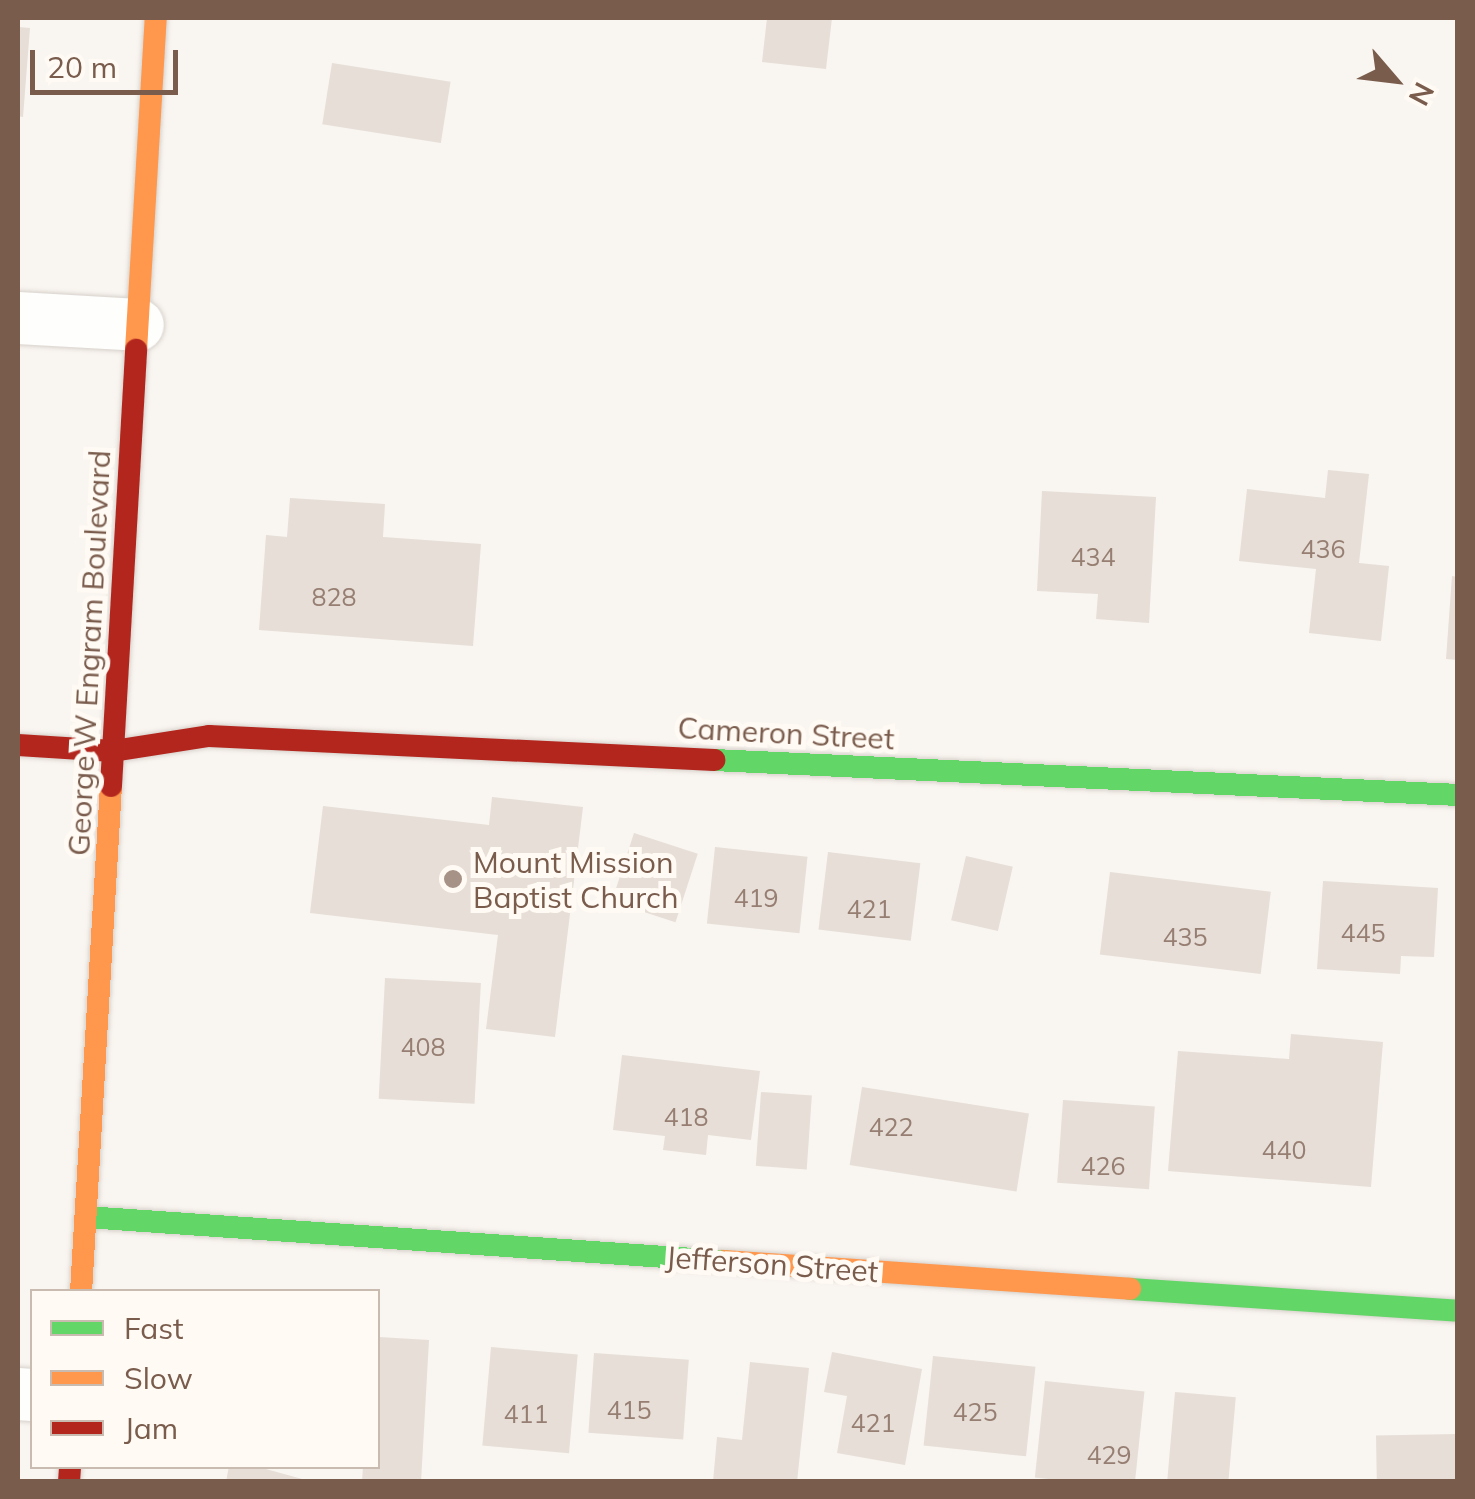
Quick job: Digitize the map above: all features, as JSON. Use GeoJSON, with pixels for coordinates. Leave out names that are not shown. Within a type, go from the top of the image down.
{"type":"FeatureCollection","features":[{"type":"Feature","properties":{"kind":"street","name":"George W Engram Boulevard"},"geometry":{"type":"LineString","coordinates":[[81,1289],[156,18]]}},
{"type":"Feature","properties":{"kind":"street"},"geometry":{"type":"LineString","coordinates":[[18,318],[138,325]]}},
{"type":"Feature","properties":{"kind":"street","name":"Cameron Street"},"geometry":{"type":"LineString","coordinates":[[18,745],[112,751],[209,736],[1458,795]]}},
{"type":"Feature","properties":{"kind":"street","name":"Jefferson Street"},"geometry":{"type":"LineString","coordinates":[[86,1217],[1458,1311]]}},
{"type":"Feature","properties":{"kind":"building"},"geometry":{"type":"Polygon","coordinates":[[[767,18],[832,18],[826,69],[762,62],[767,18]]]}},
{"type":"Feature","properties":{"kind":"building"},"geometry":{"type":"Polygon","coordinates":[[[18,27],[30,28],[23,117],[18,116],[18,27]]]}},
{"type":"Feature","properties":{"kind":"building"},"geometry":{"type":"Polygon","coordinates":[[[332,63],[451,82],[441,143],[322,124],[332,63]]]}},
{"type":"Feature","properties":{"kind":"building"},"geometry":{"type":"Polygon","coordinates":[[[1328,470],[1369,474],[1359,563],[1389,566],[1381,641],[1309,633],[1316,569],[1239,561],[1247,489],[1325,498],[1328,470]]]}},
{"type":"Feature","properties":{"kind":"building"},"geometry":{"type":"Polygon","coordinates":[[[1042,491],[1156,497],[1149,623],[1096,619],[1098,594],[1037,591],[1042,491]]]}},
{"type":"Feature","properties":{"kind":"building"},"geometry":{"type":"Polygon","coordinates":[[[290,498],[385,504],[383,537],[481,544],[473,646],[259,630],[266,535],[287,537],[290,498]]]}},
{"type":"Feature","properties":{"kind":"building"},"geometry":{"type":"Polygon","coordinates":[[[1452,576],[1458,577],[1458,660],[1446,659],[1452,576]]]}},
{"type":"Feature","properties":{"kind":"building"},"geometry":{"type":"Polygon","coordinates":[[[492,797],[583,807],[555,1037],[486,1029],[498,935],[310,913],[323,806],[489,825],[492,797]]]}},
{"type":"Feature","properties":{"kind":"building"},"geometry":{"type":"Polygon","coordinates":[[[634,833],[698,854],[675,922],[612,901],[634,833]]]}},
{"type":"Feature","properties":{"kind":"building"},"geometry":{"type":"Polygon","coordinates":[[[715,847],[807,857],[799,933],[707,924],[715,847]]]}},
{"type":"Feature","properties":{"kind":"building"},"geometry":{"type":"Polygon","coordinates":[[[828,852],[920,863],[911,941],[818,929],[828,852]]]}},
{"type":"Feature","properties":{"kind":"building"},"geometry":{"type":"Polygon","coordinates":[[[966,856],[1013,867],[998,931],[951,920],[966,856]]]}},
{"type":"Feature","properties":{"kind":"building"},"geometry":{"type":"Polygon","coordinates":[[[1110,872],[1271,892],[1261,974],[1100,954],[1110,872]]]}},
{"type":"Feature","properties":{"kind":"building"},"geometry":{"type":"Polygon","coordinates":[[[1323,881],[1438,888],[1434,957],[1401,956],[1400,974],[1317,969],[1323,881]]]}},
{"type":"Feature","properties":{"kind":"building"},"geometry":{"type":"Polygon","coordinates":[[[385,978],[481,983],[475,1104],[379,1099],[385,978]]]}},
{"type":"Feature","properties":{"kind":"building"},"geometry":{"type":"Polygon","coordinates":[[[1291,1034],[1383,1042],[1371,1187],[1168,1171],[1178,1051],[1289,1059],[1291,1034]]]}},
{"type":"Feature","properties":{"kind":"building"},"geometry":{"type":"Polygon","coordinates":[[[622,1055],[760,1071],[751,1140],[708,1135],[706,1155],[663,1150],[665,1136],[613,1130],[622,1055]]]}},
{"type":"Feature","properties":{"kind":"building"},"geometry":{"type":"Polygon","coordinates":[[[862,1087],[1029,1113],[1017,1191],[850,1165],[862,1087]]]}},
{"type":"Feature","properties":{"kind":"building"},"geometry":{"type":"Polygon","coordinates":[[[761,1092],[812,1096],[807,1169],[756,1166],[761,1092]]]}},
{"type":"Feature","properties":{"kind":"building"},"geometry":{"type":"Polygon","coordinates":[[[1063,1100],[1155,1106],[1149,1189],[1057,1183],[1063,1100]]]}},
{"type":"Feature","properties":{"kind":"building"},"geometry":{"type":"Polygon","coordinates":[[[380,1337],[429,1340],[421,1482],[362,1482],[363,1469],[380,1469],[380,1337]]]}},
{"type":"Feature","properties":{"kind":"building"},"geometry":{"type":"Polygon","coordinates":[[[491,1347],[578,1355],[569,1453],[482,1446],[491,1347]]]}},
{"type":"Feature","properties":{"kind":"building"},"geometry":{"type":"Polygon","coordinates":[[[832,1352],[922,1369],[905,1465],[837,1453],[847,1396],[824,1392],[832,1352]]]}},
{"type":"Feature","properties":{"kind":"building"},"geometry":{"type":"Polygon","coordinates":[[[594,1353],[689,1360],[683,1439],[588,1433],[594,1353]]]}},
{"type":"Feature","properties":{"kind":"building"},"geometry":{"type":"Polygon","coordinates":[[[933,1356],[1035,1367],[1026,1456],[924,1446],[933,1356]]]}},
{"type":"Feature","properties":{"kind":"building"},"geometry":{"type":"Polygon","coordinates":[[[750,1362],[809,1368],[797,1482],[713,1482],[717,1437],[742,1440],[750,1362]]]}},
{"type":"Feature","properties":{"kind":"building"},"geometry":{"type":"Polygon","coordinates":[[[1045,1381],[1144,1391],[1135,1482],[1035,1477],[1045,1381]]]}},
{"type":"Feature","properties":{"kind":"building"},"geometry":{"type":"Polygon","coordinates":[[[1175,1392],[1236,1397],[1228,1482],[1167,1482],[1175,1392]]]}},
{"type":"Feature","properties":{"kind":"building"},"geometry":{"type":"Polygon","coordinates":[[[1457,1434],[1458,1482],[1377,1482],[1376,1435],[1457,1434]]]}},
{"type":"Feature","properties":{"kind":"building"},"geometry":{"type":"Polygon","coordinates":[[[228,1469],[266,1469],[313,1482],[226,1482],[228,1469]]]}},
{"type":"Feature","properties":{"kind":"traffic: fast"},"geometry":{"type":"LineString","coordinates":[[714,760],[1458,795]]}},
{"type":"Feature","properties":{"kind":"traffic: fast"},"geometry":{"type":"LineString","coordinates":[[86,1217],[724,1261]]}},
{"type":"Feature","properties":{"kind":"traffic: fast"},"geometry":{"type":"LineString","coordinates":[[1130,1289],[1458,1311]]}},
{"type":"Feature","properties":{"kind":"traffic: slow"},"geometry":{"type":"LineString","coordinates":[[136,350],[156,18]]}},
{"type":"Feature","properties":{"kind":"traffic: slow"},"geometry":{"type":"LineString","coordinates":[[81,1289],[111,786]]}},
{"type":"Feature","properties":{"kind":"traffic: slow"},"geometry":{"type":"LineString","coordinates":[[724,1261],[1130,1289]]}},
{"type":"Feature","properties":{"kind":"traffic: jam"},"geometry":{"type":"LineString","coordinates":[[111,786],[136,350]]}},
{"type":"Feature","properties":{"kind":"traffic: jam"},"geometry":{"type":"LineString","coordinates":[[18,745],[113,751],[209,736],[714,760]]}},
{"type":"Feature","properties":{"kind":"traffic: jam"},"geometry":{"type":"LineString","coordinates":[[69,1482],[70,1469]]}},
{"type":"Feature","properties":{"kind":"place","name":"Mount Mission Baptist Church"},"geometry":{"type":"Point","coordinates":[453,879]}}]}
